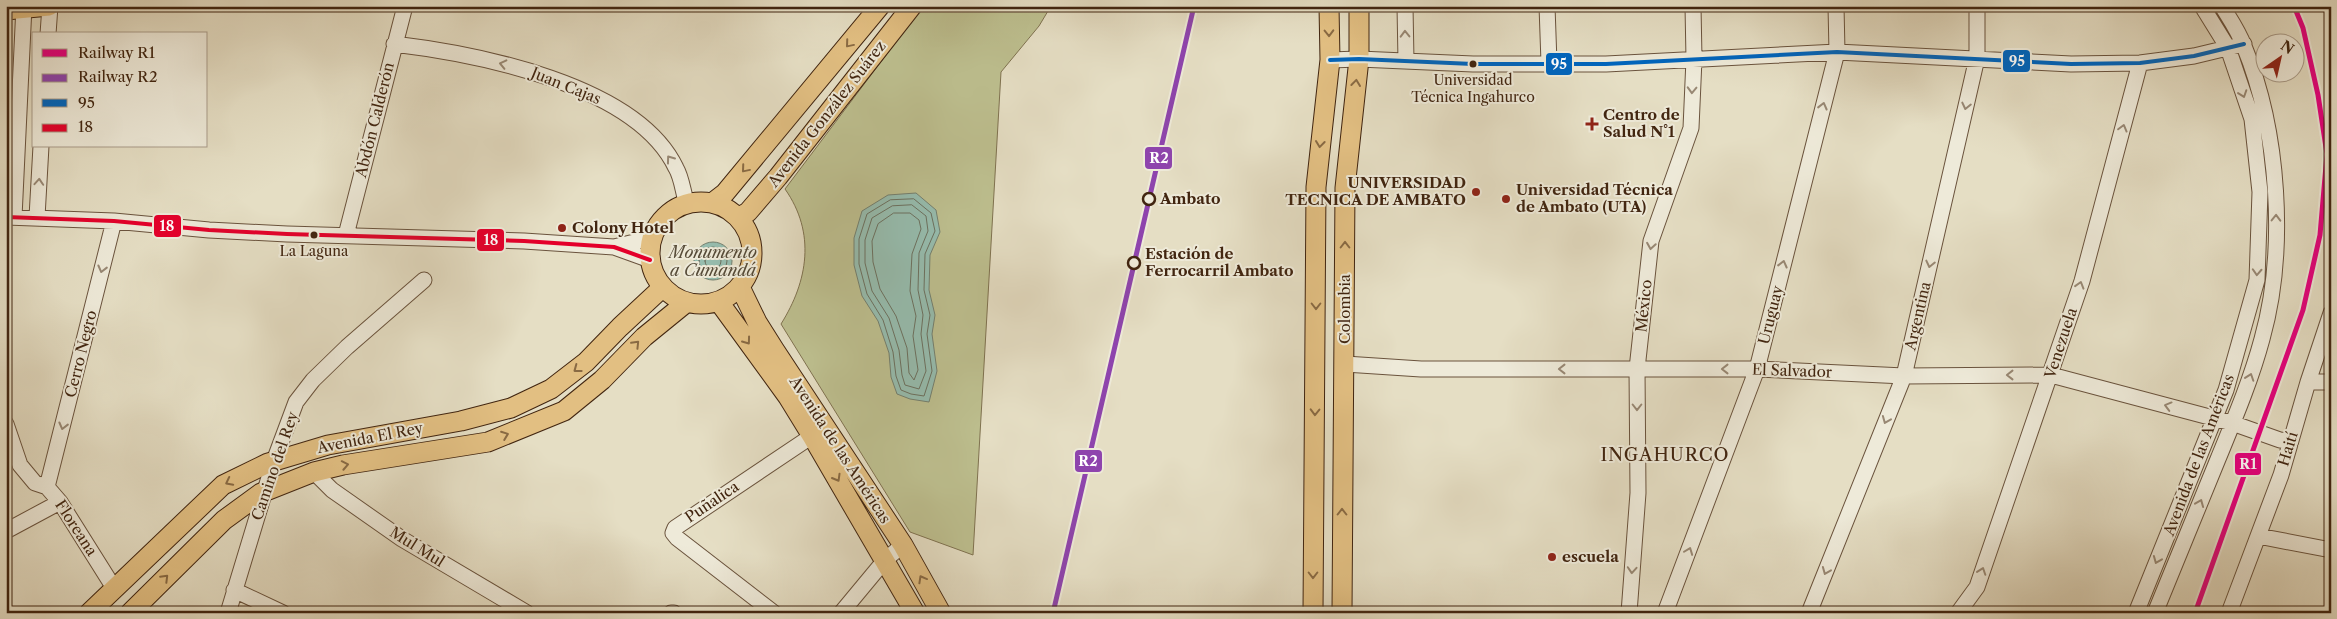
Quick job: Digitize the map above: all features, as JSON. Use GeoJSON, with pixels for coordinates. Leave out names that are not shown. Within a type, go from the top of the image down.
{"type":"FeatureCollection","features":[{"type":"Feature","properties":{"kind":"main road"},"geometry":{"type":"LineString","coordinates":[[18,8],[50,6]]}},
{"type":"Feature","properties":{"kind":"main road","name":"Avenida González Suárez"},"geometry":{"type":"LineString","coordinates":[[712,204],[725,193],[880,6]]}},
{"type":"Feature","properties":{"kind":"main road","name":"Avenida González Suárez"},"geometry":{"type":"LineString","coordinates":[[738,218],[748,212],[778,178],[912,6]]}},
{"type":"Feature","properties":{"kind":"main road","name":"Colombia"},"geometry":{"type":"LineString","coordinates":[[1313,613],[1316,187],[1330,60],[1329,6]]}},
{"type":"Feature","properties":{"kind":"main road","name":"Colombia"},"geometry":{"type":"LineString","coordinates":[[1342,613],[1345,188],[1359,59],[1359,6]]}},
{"type":"Feature","properties":{"kind":"main road"},"geometry":{"type":"LineString","coordinates":[[699,202],[712,204],[726,209],[738,218],[749,237],[752,259],[748,274],[740,287],[719,302],[703,304],[687,302],[674,297],[663,287],[653,270],[650,260],[651,238],[661,221],[673,211],[687,204],[699,202]]}},
{"type":"Feature","properties":{"kind":"main road","name":"Avenida El Rey"},"geometry":{"type":"LineString","coordinates":[[90,613],[223,485],[274,462],[328,445],[461,421],[511,408],[551,389],[586,362],[620,326],[663,287]]}},
{"type":"Feature","properties":{"kind":"main road","name":"Avenida de las Américas"},"geometry":{"type":"LineString","coordinates":[[740,287],[757,322],[903,545],[941,613]]}},
{"type":"Feature","properties":{"kind":"main road","name":"Avenida El Rey"},"geometry":{"type":"LineString","coordinates":[[130,613],[224,520],[266,491],[314,472],[343,465],[488,442],[564,411],[602,380],[644,337],[687,302]]}},
{"type":"Feature","properties":{"kind":"main road","name":"Avenida de las Américas"},"geometry":{"type":"LineString","coordinates":[[719,302],[788,397],[915,613]]}},
{"type":"Feature","properties":{"kind":"street"},"geometry":{"type":"LineString","coordinates":[[48,32],[50,6]]}},
{"type":"Feature","properties":{"kind":"street","name":"Abdón Calderón"},"geometry":{"type":"LineString","coordinates":[[346,234],[405,6]]}},
{"type":"Feature","properties":{"kind":"street"},"geometry":{"type":"LineString","coordinates":[[1405,6],[1406,61]]}},
{"type":"Feature","properties":{"kind":"street"},"geometry":{"type":"LineString","coordinates":[[1547,6],[1549,63]]}},
{"type":"Feature","properties":{"kind":"street","name":"México"},"geometry":{"type":"LineString","coordinates":[[1629,613],[1638,493],[1637,369],[1651,241],[1691,128],[1694,59],[1693,6]]}},
{"type":"Feature","properties":{"kind":"street","name":"Uruguay"},"geometry":{"type":"LineString","coordinates":[[1665,613],[1757,369],[1837,52],[1836,6]]}},
{"type":"Feature","properties":{"kind":"street","name":"Argentina"},"geometry":{"type":"LineString","coordinates":[[1809,613],[1904,376],[1977,58],[1977,6]]}},
{"type":"Feature","properties":{"kind":"street","name":"Avenida de las Américas"},"geometry":{"type":"LineString","coordinates":[[2136,613],[2226,390],[2257,280],[2260,192],[2252,119],[2228,48],[2202,6]]}},
{"type":"Feature","properties":{"kind":"street","name":"Avenida de las Américas"},"geometry":{"type":"LineString","coordinates":[[2155,613],[2232,423],[2263,338],[2272,291],[2276,199],[2273,155],[2262,99],[2244,44],[2222,6]]}},
{"type":"Feature","properties":{"kind":"street"},"geometry":{"type":"LineString","coordinates":[[18,8],[10,217],[114,221],[209,230],[524,241],[614,247],[650,260]]}},
{"type":"Feature","properties":{"kind":"street","name":"Juan Cajas"},"geometry":{"type":"LineString","coordinates":[[394,44],[437,49],[543,74],[604,100],[636,120],[658,142],[676,168],[687,204]]}},
{"type":"Feature","properties":{"kind":"street"},"geometry":{"type":"LineString","coordinates":[[1330,60],[1359,59],[1473,64],[1606,64],[1837,52],[2071,64],[2140,63],[2194,56],[2244,44]]}},
{"type":"Feature","properties":{"kind":"street","name":"Venezuela"},"geometry":{"type":"LineString","coordinates":[[1958,613],[1977,587],[2082,282],[2140,63]]}},
{"type":"Feature","properties":{"kind":"street"},"geometry":{"type":"LineString","coordinates":[[36,217],[41,148]]}},
{"type":"Feature","properties":{"kind":"street","name":"Cerro Negro"},"geometry":{"type":"LineString","coordinates":[[47,487],[114,221]]}},
{"type":"Feature","properties":{"kind":"street"},"geometry":{"type":"LineString","coordinates":[[614,247],[651,238]]}},
{"type":"Feature","properties":{"kind":"street","name":"Camino del Rey"},"geometry":{"type":"LineString","coordinates":[[228,613],[274,462],[296,402],[313,380],[424,280]]}},
{"type":"Feature","properties":{"kind":"street","name":"Haití"},"geometry":{"type":"LineString","coordinates":[[2229,613],[2258,536],[2286,440],[2331,313]]}},
{"type":"Feature","properties":{"kind":"street","name":"El Salvador"},"geometry":{"type":"LineString","coordinates":[[1345,364],[1421,369],[1757,369],[1904,376],[2051,375],[2215,418],[2286,440]]}},
{"type":"Feature","properties":{"kind":"street"},"geometry":{"type":"LineString","coordinates":[[2308,382],[2331,382]]}},
{"type":"Feature","properties":{"kind":"street","name":"Floreana"},"geometry":{"type":"LineString","coordinates":[[6,424],[20,465],[35,483],[47,487],[60,502],[114,588]]}},
{"type":"Feature","properties":{"kind":"street","name":"Puñalica"},"geometry":{"type":"LineString","coordinates":[[774,613],[673,533],[675,528],[812,436]]}},
{"type":"Feature","properties":{"kind":"street","name":"Mul Mul"},"geometry":{"type":"LineString","coordinates":[[314,472],[332,490],[402,539],[527,613]]}},
{"type":"Feature","properties":{"kind":"street"},"geometry":{"type":"LineString","coordinates":[[6,531],[60,502]]}},
{"type":"Feature","properties":{"kind":"street"},"geometry":{"type":"LineString","coordinates":[[2258,536],[2331,550]]}},
{"type":"Feature","properties":{"kind":"street"},"geometry":{"type":"LineString","coordinates":[[841,613],[885,560],[903,545]]}},
{"type":"Feature","properties":{"kind":"street"},"geometry":{"type":"LineString","coordinates":[[234,590],[283,613]]}},
{"type":"Feature","properties":{"kind":"green space"},"geometry":{"type":"Polygon","coordinates":[[[923,6],[1051,6],[1039,26],[1001,72],[973,555],[910,532],[781,324],[797,291],[805,257],[801,223],[795,206],[785,189],[923,6]]]}},
{"type":"Feature","properties":{"kind":"water"},"geometry":{"type":"Polygon","coordinates":[[[916,193],[936,210],[940,232],[930,255],[929,290],[935,315],[932,334],[937,371],[929,402],[910,399],[897,394],[891,377],[889,353],[878,321],[862,296],[854,265],[854,238],[862,211],[888,195],[916,193]]]}},
{"type":"Feature","properties":{"kind":"water","name":"Monumento a Cumandá"},"geometry":{"type":"Polygon","coordinates":[[[713,242],[727,247],[732,261],[727,275],[713,280],[699,275],[694,261],[699,247],[713,242]]]}},
{"type":"Feature","properties":{"kind":"rail line","name":"R2"},"geometry":{"type":"LineString","coordinates":[[1053,613],[1194,6]]}},
{"type":"Feature","properties":{"kind":"rail line","name":"R1"},"geometry":{"type":"LineString","coordinates":[[2195,613],[2303,310],[2320,235],[2327,154],[2318,95],[2303,28],[2294,6]]}},
{"type":"Feature","properties":{"kind":"transit line","name":"95"},"geometry":{"type":"LineString","coordinates":[[1330,60],[1359,59],[1473,64],[1606,64],[1837,52],[2071,64],[2140,63],[2194,56],[2244,44]]}},
{"type":"Feature","properties":{"kind":"transit line","name":"18"},"geometry":{"type":"LineString","coordinates":[[6,217],[114,221],[209,230],[287,234],[524,241],[614,247],[650,260]]}},
{"type":"Feature","properties":{"kind":"place","name":"Universidad Técnica Ingahurco"},"geometry":{"type":"Point","coordinates":[1473,64]}},
{"type":"Feature","properties":{"kind":"place","name":"Centro de Salud N°1"},"geometry":{"type":"Point","coordinates":[1592,124]}},
{"type":"Feature","properties":{"kind":"place","name":"UNIVERSIDAD TECNICA DE AMBATO"},"geometry":{"type":"Point","coordinates":[1476,192]}},
{"type":"Feature","properties":{"kind":"place","name":"Ambato"},"geometry":{"type":"Point","coordinates":[1149,199]}},
{"type":"Feature","properties":{"kind":"place","name":"Universidad Técnica de Ambato (UTA)"},"geometry":{"type":"Point","coordinates":[1506,199]}},
{"type":"Feature","properties":{"kind":"place","name":"Colony Hotel"},"geometry":{"type":"Point","coordinates":[562,228]}},
{"type":"Feature","properties":{"kind":"place","name":"La Laguna"},"geometry":{"type":"Point","coordinates":[314,235]}},
{"type":"Feature","properties":{"kind":"place","name":"Estación de Ferrocarril Ambato"},"geometry":{"type":"Point","coordinates":[1134,263]}},
{"type":"Feature","properties":{"kind":"place","name":"escuela"},"geometry":{"type":"Point","coordinates":[1552,557]}},
{"type":"Feature","properties":{"kind":"district","name":"INGAHURCO"},"geometry":{"type":"Point","coordinates":[1665,455]}}]}
